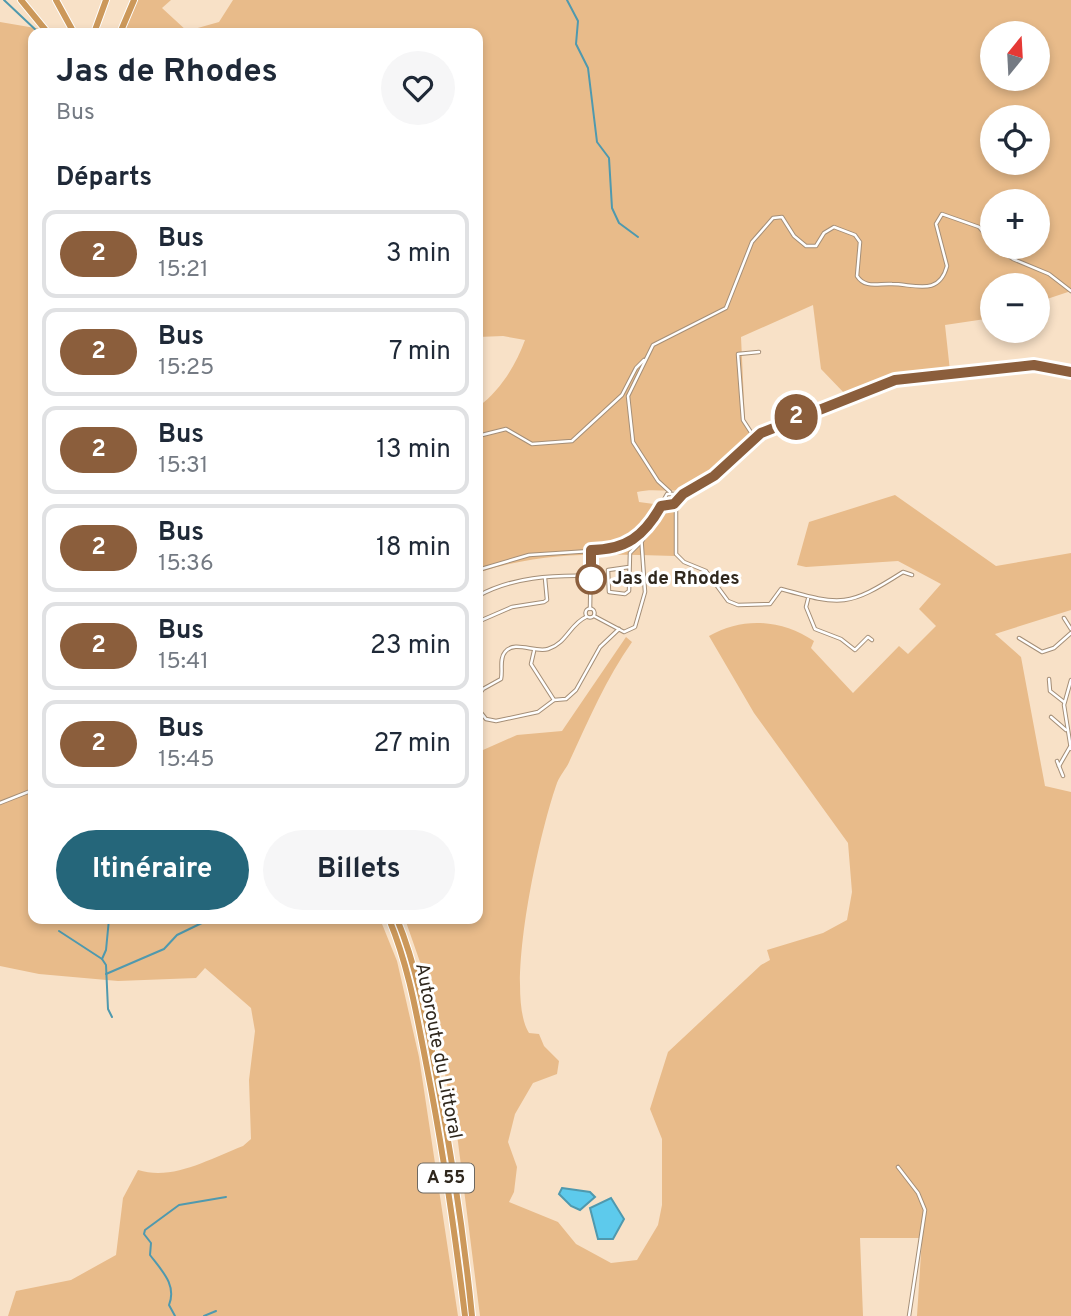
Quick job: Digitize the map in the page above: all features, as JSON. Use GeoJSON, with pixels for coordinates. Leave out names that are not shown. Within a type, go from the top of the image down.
{"type":"FeatureCollection","features":[{"type":"Feature","properties":{"kind":"highway"},"geometry":{"type":"LineString","coordinates":[[21,0],[44,28]]}},
{"type":"Feature","properties":{"kind":"highway"},"geometry":{"type":"LineString","coordinates":[[56,0],[71,28]]}},
{"type":"Feature","properties":{"kind":"highway"},"geometry":{"type":"LineString","coordinates":[[96,28],[106,0]]}},
{"type":"Feature","properties":{"kind":"highway"},"geometry":{"type":"LineString","coordinates":[[121,28],[131,0]]}},
{"type":"Feature","properties":{"kind":"highway","name":"Autoroute du Littoral"},"geometry":{"type":"LineString","coordinates":[[390,924],[410,982],[423,1048],[442,1150],[465,1316]]}},
{"type":"Feature","properties":{"kind":"highway","name":"Autoroute du Littoral"},"geometry":{"type":"LineString","coordinates":[[399,924],[412,960],[428,1031],[450,1150],[472,1316]]}},
{"type":"Feature","properties":{"kind":"street"},"geometry":{"type":"LineString","coordinates":[[633,383],[655,343],[726,308],[752,242],[761,229],[776,216],[785,220],[794,236],[806,246],[816,246],[824,233],[834,227],[859,238],[861,258],[857,276],[862,282],[921,289],[938,282],[947,266],[936,224],[942,214],[972,223],[980,229]]}},
{"type":"Feature","properties":{"kind":"street"},"geometry":{"type":"LineString","coordinates":[[1013,259],[1049,274],[1071,291]]}},
{"type":"Feature","properties":{"kind":"street"},"geometry":{"type":"LineString","coordinates":[[754,437],[743,420],[738,354],[759,352]]}},
{"type":"Feature","properties":{"kind":"street"},"geometry":{"type":"LineString","coordinates":[[483,435],[506,429],[532,444],[572,441],[622,395],[637,367],[647,358]]}},
{"type":"Feature","properties":{"kind":"street"},"geometry":{"type":"LineString","coordinates":[[661,506],[675,502],[683,494],[714,476],[754,437],[776,425],[842,403],[895,380],[1034,365],[1071,372]]}},
{"type":"Feature","properties":{"kind":"street"},"geometry":{"type":"LineString","coordinates":[[637,367],[642,370]]}},
{"type":"Feature","properties":{"kind":"street"},"geometry":{"type":"LineString","coordinates":[[634,372],[628,399],[632,440],[675,502],[675,550],[684,562],[706,571],[724,598],[733,604],[770,604],[781,589],[808,598],[841,602],[876,590],[903,572],[912,575]]}},
{"type":"Feature","properties":{"kind":"street"},"geometry":{"type":"LineString","coordinates":[[483,569],[537,554],[618,548],[641,534],[670,493],[683,494]]}},
{"type":"Feature","properties":{"kind":"street"},"geometry":{"type":"LineString","coordinates":[[664,499],[666,503]]}},
{"type":"Feature","properties":{"kind":"street"},"geometry":{"type":"LineString","coordinates":[[591,550],[590,609],[594,616],[628,632],[635,627],[644,597],[641,534]]}},
{"type":"Feature","properties":{"kind":"street"},"geometry":{"type":"LineString","coordinates":[[629,567],[608,570],[609,592],[629,591],[631,553],[643,540]]}},
{"type":"Feature","properties":{"kind":"street"},"geometry":{"type":"LineString","coordinates":[[483,594],[506,583],[591,576]]}},
{"type":"Feature","properties":{"kind":"street"},"geometry":{"type":"LineString","coordinates":[[483,620],[512,607],[544,603],[547,600],[545,578]]}},
{"type":"Feature","properties":{"kind":"street"},"geometry":{"type":"LineString","coordinates":[[808,598],[806,607],[815,629],[842,639],[855,650],[867,637],[872,640]]}},
{"type":"Feature","properties":{"kind":"street"},"geometry":{"type":"LineString","coordinates":[[586,617],[586,610],[590,609]]}},
{"type":"Feature","properties":{"kind":"street"},"geometry":{"type":"LineString","coordinates":[[483,689],[501,679],[502,658],[506,650],[518,646],[534,651],[546,650],[561,642],[577,622],[594,616]]}},
{"type":"Feature","properties":{"kind":"street"},"geometry":{"type":"LineString","coordinates":[[1019,638],[1042,652],[1054,648],[1071,631],[1063,618]]}},
{"type":"Feature","properties":{"kind":"street"},"geometry":{"type":"LineString","coordinates":[[483,716],[496,720],[538,712],[554,700],[566,699],[576,690],[598,650],[619,629]]}},
{"type":"Feature","properties":{"kind":"street"},"geometry":{"type":"LineString","coordinates":[[534,651],[531,664],[554,700]]}},
{"type":"Feature","properties":{"kind":"street"},"geometry":{"type":"LineString","coordinates":[[1049,679],[1050,691],[1064,702]]}},
{"type":"Feature","properties":{"kind":"street"},"geometry":{"type":"LineString","coordinates":[[1059,766],[1070,748],[1064,702],[1071,680]]}},
{"type":"Feature","properties":{"kind":"street"},"geometry":{"type":"LineString","coordinates":[[1051,727],[1051,719],[1066,730]]}},
{"type":"Feature","properties":{"kind":"street"},"geometry":{"type":"LineString","coordinates":[[1057,761],[1063,776]]}},
{"type":"Feature","properties":{"kind":"street"},"geometry":{"type":"LineString","coordinates":[[0,803],[28,792]]}},
{"type":"Feature","properties":{"kind":"street"},"geometry":{"type":"LineString","coordinates":[[898,1167],[918,1193],[925,1210],[909,1316]]}},
{"type":"Feature","properties":{"kind":"shaded area"},"geometry":{"type":"Polygon","coordinates":[[[137,0],[171,0],[162,8],[184,28],[126,28],[137,0]]]}},
{"type":"Feature","properties":{"kind":"shaded area"},"geometry":{"type":"Polygon","coordinates":[[[233,0],[1071,0],[1071,291],[1050,298],[1050,273],[980,273],[980,320],[945,325],[950,371],[889,376],[846,395],[821,369],[813,305],[741,337],[745,423],[750,434],[718,468],[700,482],[680,490],[637,492],[639,502],[676,507],[675,556],[576,555],[527,560],[483,572],[483,402],[506,377],[525,340],[503,336],[483,337],[483,28],[198,28],[219,22],[233,0]]]}},
{"type":"Feature","properties":{"kind":"shaded area"},"geometry":{"type":"Polygon","coordinates":[[[0,22],[35,28],[28,28],[28,924],[382,924],[397,961],[419,1057],[458,1316],[8,1316],[16,1291],[71,1280],[116,1255],[123,1198],[138,1170],[151,1173],[178,1171],[243,1146],[251,1139],[249,1080],[255,1031],[251,1008],[205,968],[196,978],[118,981],[39,974],[0,966],[0,22]]]}},
{"type":"Feature","properties":{"kind":"shaded area"},"geometry":{"type":"Polygon","coordinates":[[[895,495],[996,566],[1071,553],[1071,610],[995,634],[1021,657],[1045,786],[1071,792],[1071,1316],[917,1316],[922,1238],[860,1238],[863,1316],[480,1316],[458,1142],[428,985],[407,924],[483,924],[483,750],[517,735],[562,731],[626,637],[632,642],[606,685],[569,763],[558,780],[534,872],[522,948],[522,1012],[529,1033],[539,1034],[544,1046],[559,1061],[557,1074],[533,1083],[515,1114],[508,1142],[517,1167],[514,1192],[509,1202],[558,1222],[576,1244],[611,1263],[637,1260],[658,1225],[662,1205],[662,1139],[650,1109],[668,1052],[761,965],[770,960],[767,950],[823,933],[847,920],[852,892],[848,843],[754,713],[709,636],[736,625],[749,623],[776,625],[802,634],[814,641],[811,648],[853,693],[899,646],[908,654],[936,626],[919,609],[941,584],[898,561],[806,567],[797,565],[809,522],[895,495]]]}},
{"type":"Feature","properties":{"kind":"water"},"geometry":{"type":"Polygon","coordinates":[[[562,1188],[590,1192],[595,1197],[580,1210],[571,1206],[559,1194],[562,1188]]]}},
{"type":"Feature","properties":{"kind":"water"},"geometry":{"type":"Polygon","coordinates":[[[611,1198],[624,1219],[613,1239],[598,1239],[590,1208],[611,1198]]]}},
{"type":"Feature","properties":{"kind":"waterway"},"geometry":{"type":"LineString","coordinates":[[4,0],[34,28]]}},
{"type":"Feature","properties":{"kind":"waterway"},"geometry":{"type":"LineString","coordinates":[[567,0],[578,21],[576,44],[588,68],[597,142],[609,158],[612,208],[619,223],[638,237]]}},
{"type":"Feature","properties":{"kind":"waterway"},"geometry":{"type":"LineString","coordinates":[[109,924],[106,950],[102,959],[106,965],[108,1009],[112,1017]]}},
{"type":"Feature","properties":{"kind":"waterway"},"geometry":{"type":"LineString","coordinates":[[106,974],[164,949],[177,935],[200,924]]}},
{"type":"Feature","properties":{"kind":"waterway"},"geometry":{"type":"LineString","coordinates":[[59,931],[102,959]]}},
{"type":"Feature","properties":{"kind":"waterway"},"geometry":{"type":"LineString","coordinates":[[175,1316],[169,1305],[170,1285],[150,1255],[151,1243],[144,1234],[145,1230],[179,1205],[226,1197]]}},
{"type":"Feature","properties":{"kind":"waterway"},"geometry":{"type":"LineString","coordinates":[[204,1316],[216,1311]]}},
{"type":"Feature","properties":{"kind":"bus line","name":"2"},"geometry":{"type":"LineString","coordinates":[[591,579],[591,550],[627,545],[648,528],[661,506],[666,503],[674,504],[683,494],[697,488],[739,454],[754,437],[776,425],[842,403],[895,380],[1034,365],[1071,372]]}},
{"type":"Feature","properties":{"kind":"place","name":"Jas de Rhodes"},"geometry":{"type":"Point","coordinates":[591,579]}}]}
